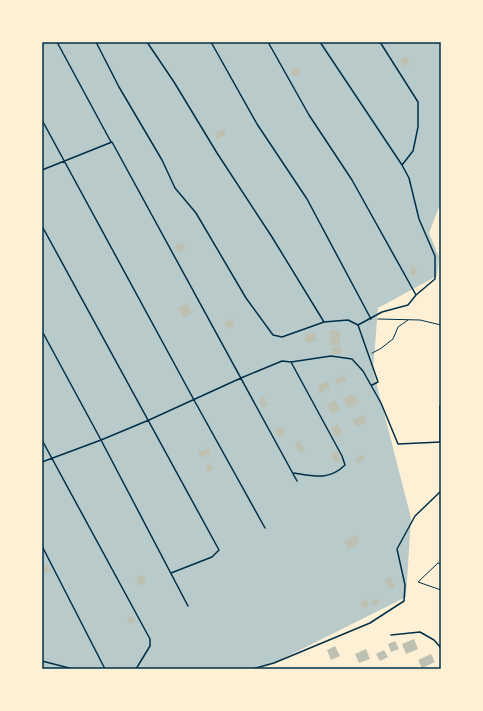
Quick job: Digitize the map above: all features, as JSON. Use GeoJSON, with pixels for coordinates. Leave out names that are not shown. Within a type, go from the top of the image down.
{"type":"FeatureCollection","features":[{"type":"Feature","properties":{"kind":"lane"},"geometry":{"type":"LineString","coordinates":[[57,42],[110,142],[112,142],[297,481]]}},
{"type":"Feature","properties":{"kind":"lane"},"geometry":{"type":"LineString","coordinates":[[96,42],[119,87],[162,160],[175,188],[196,213],[246,298],[273,335],[282,337],[324,322],[348,320],[358,325],[378,382],[372,385]]}},
{"type":"Feature","properties":{"kind":"lane"},"geometry":{"type":"LineString","coordinates":[[147,42],[272,237],[324,322]]}},
{"type":"Feature","properties":{"kind":"lane"},"geometry":{"type":"LineString","coordinates":[[211,42],[257,124],[307,199],[371,319]]}},
{"type":"Feature","properties":{"kind":"lane"},"geometry":{"type":"LineString","coordinates":[[268,42],[309,115],[352,180],[416,295]]}},
{"type":"Feature","properties":{"kind":"lane"},"geometry":{"type":"LineString","coordinates":[[320,42],[402,165],[409,178],[419,219],[435,256],[434,279],[416,295],[408,305],[382,312],[358,325]]}},
{"type":"Feature","properties":{"kind":"lane"},"geometry":{"type":"LineString","coordinates":[[380,42],[418,102],[418,127],[413,151],[402,165]]}},
{"type":"Feature","properties":{"kind":"lane"},"geometry":{"type":"LineString","coordinates":[[42,120],[265,528]]}},
{"type":"Feature","properties":{"kind":"lane"},"geometry":{"type":"LineString","coordinates":[[42,170],[110,142]]}},
{"type":"Feature","properties":{"kind":"lane"},"geometry":{"type":"LineString","coordinates":[[42,226],[149,420],[218,550],[212,557],[171,573]]}},
{"type":"Feature","properties":{"kind":"lane"},"geometry":{"type":"LineString","coordinates":[[42,331],[188,606]]}},
{"type":"Feature","properties":{"kind":"lane"},"geometry":{"type":"LineString","coordinates":[[42,462],[149,420],[282,361],[291,362],[331,356],[352,359],[363,371],[372,385],[398,444],[440,442],[440,406]]}},
{"type":"Feature","properties":{"kind":"lane"},"geometry":{"type":"LineString","coordinates":[[291,362],[342,456],[345,465],[340,470],[321,477],[293,473]]}},
{"type":"Feature","properties":{"kind":"lane"},"geometry":{"type":"LineString","coordinates":[[42,440],[150,639],[150,646],[136,669]]}},
{"type":"Feature","properties":{"kind":"lane"},"geometry":{"type":"LineString","coordinates":[[252,669],[274,663],[370,624],[404,601],[405,585],[397,549],[415,516],[441,491]]}},
{"type":"Feature","properties":{"kind":"lane"},"geometry":{"type":"LineString","coordinates":[[42,546],[105,669]]}},
{"type":"Feature","properties":{"kind":"lane"},"geometry":{"type":"LineString","coordinates":[[391,635],[420,632],[434,640],[441,648]]}},
{"type":"Feature","properties":{"kind":"lane"},"geometry":{"type":"LineString","coordinates":[[42,661],[73,669]]}},
{"type":"Feature","properties":{"kind":"path"},"geometry":{"type":"LineString","coordinates":[[371,319],[420,320],[441,325]]}},
{"type":"Feature","properties":{"kind":"path"},"geometry":{"type":"LineString","coordinates":[[368,356],[380,349],[393,338],[398,327],[408,320]]}},
{"type":"Feature","properties":{"kind":"path"},"geometry":{"type":"LineString","coordinates":[[441,561],[418,582],[441,590]]}},
{"type":"Feature","properties":{"kind":"shaded area"},"geometry":{"type":"Polygon","coordinates":[[[42,42],[441,42],[441,202],[429,233],[439,257],[437,276],[378,308],[373,370],[411,518],[406,597],[268,666],[246,669],[42,669],[42,42]]]}},
{"type":"Feature","properties":{"kind":"building"},"geometry":{"type":"Polygon","coordinates":[[[406,56],[409,64],[404,67],[400,59],[406,56]]]}},
{"type":"Feature","properties":{"kind":"building"},"geometry":{"type":"Polygon","coordinates":[[[297,67],[301,73],[294,77],[290,71],[297,67]]]}},
{"type":"Feature","properties":{"kind":"building"},"geometry":{"type":"Polygon","coordinates":[[[223,129],[226,135],[217,140],[214,134],[223,129]]]}},
{"type":"Feature","properties":{"kind":"building"},"geometry":{"type":"Polygon","coordinates":[[[183,242],[186,249],[178,253],[175,245],[183,242]]]}},
{"type":"Feature","properties":{"kind":"building"},"geometry":{"type":"Polygon","coordinates":[[[413,266],[418,273],[413,276],[409,269],[413,266]]]}},
{"type":"Feature","properties":{"kind":"building"},"geometry":{"type":"Polygon","coordinates":[[[187,303],[192,313],[183,318],[178,308],[187,303]]]}},
{"type":"Feature","properties":{"kind":"building"},"geometry":{"type":"Polygon","coordinates":[[[232,319],[235,326],[227,330],[224,323],[232,319]]]}},
{"type":"Feature","properties":{"kind":"building"},"geometry":{"type":"Polygon","coordinates":[[[330,330],[338,330],[340,335],[340,345],[330,345],[330,330]]]}},
{"type":"Feature","properties":{"kind":"building"},"geometry":{"type":"Polygon","coordinates":[[[316,333],[317,341],[306,343],[305,335],[316,333]]]}},
{"type":"Feature","properties":{"kind":"building"},"geometry":{"type":"Polygon","coordinates":[[[332,347],[341,347],[341,354],[332,354],[332,347]]]}},
{"type":"Feature","properties":{"kind":"building"},"geometry":{"type":"Polygon","coordinates":[[[344,375],[347,381],[337,385],[335,379],[344,375]]]}},
{"type":"Feature","properties":{"kind":"building"},"geometry":{"type":"Polygon","coordinates":[[[327,381],[330,388],[320,393],[317,386],[327,381]]]}},
{"type":"Feature","properties":{"kind":"building"},"geometry":{"type":"Polygon","coordinates":[[[354,394],[359,403],[347,408],[343,399],[354,394]]]}},
{"type":"Feature","properties":{"kind":"building"},"geometry":{"type":"Polygon","coordinates":[[[263,397],[268,405],[263,408],[258,400],[263,397]]]}},
{"type":"Feature","properties":{"kind":"building"},"geometry":{"type":"Polygon","coordinates":[[[335,400],[340,410],[331,414],[327,404],[335,400]]]}},
{"type":"Feature","properties":{"kind":"building"},"geometry":{"type":"Polygon","coordinates":[[[363,415],[367,422],[356,427],[353,420],[363,415]]]}},
{"type":"Feature","properties":{"kind":"building"},"geometry":{"type":"Polygon","coordinates":[[[338,424],[343,433],[335,437],[331,428],[338,424]]]}},
{"type":"Feature","properties":{"kind":"building"},"geometry":{"type":"Polygon","coordinates":[[[282,426],[286,433],[279,437],[274,430],[282,426]]]}},
{"type":"Feature","properties":{"kind":"building"},"geometry":{"type":"Polygon","coordinates":[[[300,441],[305,450],[300,453],[294,444],[300,441]]]}},
{"type":"Feature","properties":{"kind":"building"},"geometry":{"type":"Polygon","coordinates":[[[209,447],[211,453],[201,458],[198,452],[209,447]]]}},
{"type":"Feature","properties":{"kind":"building"},"geometry":{"type":"Polygon","coordinates":[[[337,451],[341,461],[335,463],[331,454],[337,451]]]}},
{"type":"Feature","properties":{"kind":"building"},"geometry":{"type":"Polygon","coordinates":[[[362,454],[365,459],[358,464],[355,459],[362,454]]]}},
{"type":"Feature","properties":{"kind":"building"},"geometry":{"type":"Polygon","coordinates":[[[211,463],[214,469],[208,472],[205,466],[211,463]]]}},
{"type":"Feature","properties":{"kind":"building"},"geometry":{"type":"Polygon","coordinates":[[[356,534],[360,542],[349,549],[344,542],[356,534]]]}},
{"type":"Feature","properties":{"kind":"building"},"geometry":{"type":"Polygon","coordinates":[[[48,565],[51,572],[42,575],[42,567],[48,565]]]}},
{"type":"Feature","properties":{"kind":"building"},"geometry":{"type":"Polygon","coordinates":[[[143,575],[147,582],[139,586],[135,578],[143,575]]]}},
{"type":"Feature","properties":{"kind":"building"},"geometry":{"type":"Polygon","coordinates":[[[390,577],[395,586],[390,590],[384,581],[390,577]]]}},
{"type":"Feature","properties":{"kind":"building"},"geometry":{"type":"Polygon","coordinates":[[[377,598],[380,604],[374,607],[371,602],[377,598]]]}},
{"type":"Feature","properties":{"kind":"building"},"geometry":{"type":"Polygon","coordinates":[[[366,599],[369,606],[363,609],[360,602],[366,599]]]}},
{"type":"Feature","properties":{"kind":"building"},"geometry":{"type":"Polygon","coordinates":[[[132,615],[135,621],[130,624],[126,618],[132,615]]]}},
{"type":"Feature","properties":{"kind":"building"},"geometry":{"type":"Polygon","coordinates":[[[414,639],[418,649],[406,654],[402,644],[414,639]]]}},
{"type":"Feature","properties":{"kind":"building"},"geometry":{"type":"Polygon","coordinates":[[[395,641],[399,649],[391,652],[388,644],[395,641]]]}},
{"type":"Feature","properties":{"kind":"building"},"geometry":{"type":"Polygon","coordinates":[[[335,646],[340,656],[331,660],[327,650],[335,646]]]}},
{"type":"Feature","properties":{"kind":"building"},"geometry":{"type":"Polygon","coordinates":[[[366,649],[370,659],[359,663],[355,654],[366,649]]]}},
{"type":"Feature","properties":{"kind":"building"},"geometry":{"type":"Polygon","coordinates":[[[384,650],[388,657],[380,661],[376,654],[384,650]]]}},
{"type":"Feature","properties":{"kind":"building"},"geometry":{"type":"Polygon","coordinates":[[[431,654],[435,662],[422,668],[418,660],[431,654]]]}}]}
